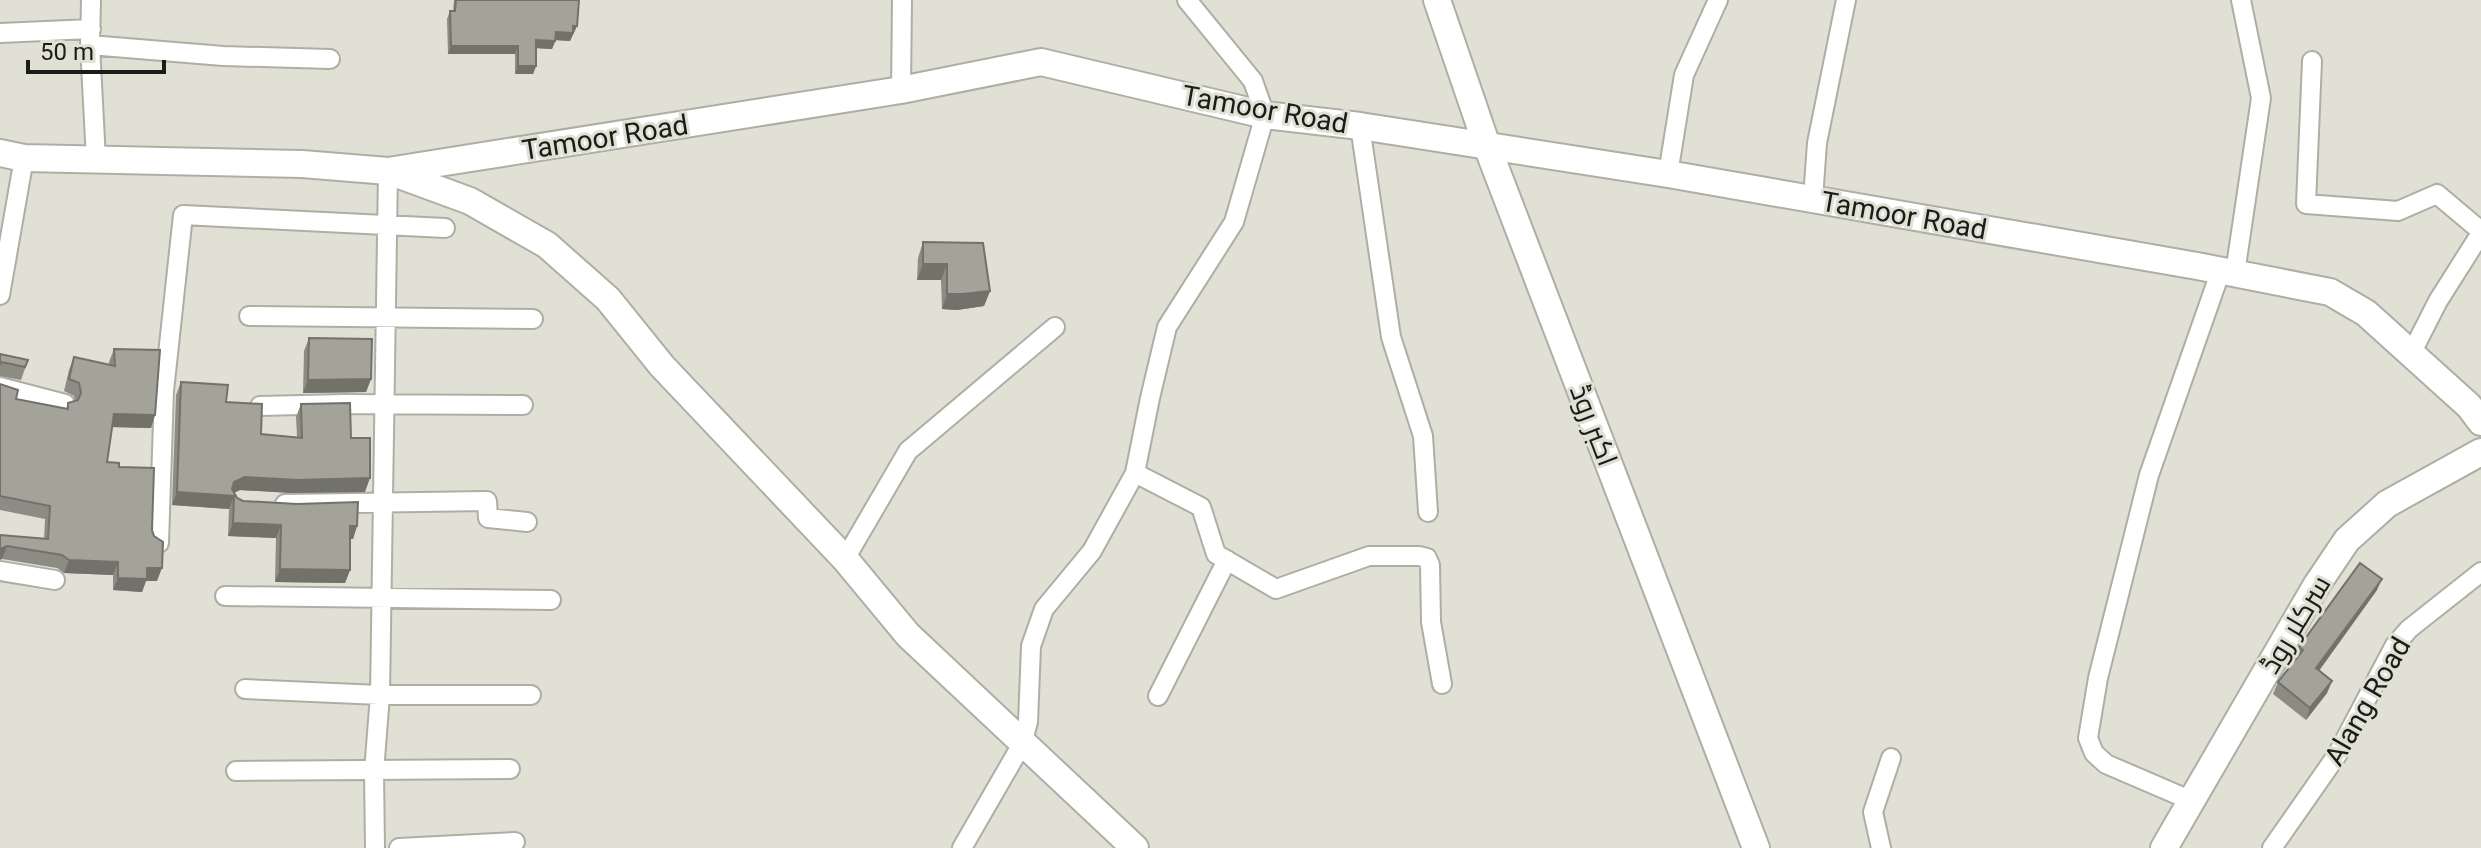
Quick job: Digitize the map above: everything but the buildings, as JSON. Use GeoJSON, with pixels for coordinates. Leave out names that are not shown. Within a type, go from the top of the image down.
{"type":"FeatureCollection","features":[{"type":"Feature","properties":{"kind":"street"},"geometry":{"type":"LineString","coordinates":[[91,0],[96,160]]}},
{"type":"Feature","properties":{"kind":"street"},"geometry":{"type":"LineString","coordinates":[[901,90],[902,0]]}},
{"type":"Feature","properties":{"kind":"street","name":"اکبر روڈ"},"geometry":{"type":"LineString","coordinates":[[1437,0],[1487,146],[1756,848]]}},
{"type":"Feature","properties":{"kind":"street"},"geometry":{"type":"LineString","coordinates":[[1668,174],[1684,75],[1718,0]]}},
{"type":"Feature","properties":{"kind":"street"},"geometry":{"type":"LineString","coordinates":[[1813,199],[1817,143],[1846,0]]}},
{"type":"Feature","properties":{"kind":"street"},"geometry":{"type":"LineString","coordinates":[[2192,801],[2106,764],[2094,753],[2088,738],[2098,678],[2149,475],[2228,272],[2261,98],[2241,0]]}},
{"type":"Feature","properties":{"kind":"street"},"geometry":{"type":"LineString","coordinates":[[962,848],[1022,744],[1028,722],[1031,646],[1044,609],[1092,551],[1135,473],[1167,327],[1234,222],[1265,115],[1253,81],[1190,1]]}},
{"type":"Feature","properties":{"kind":"street"},"geometry":{"type":"LineString","coordinates":[[0,33],[90,37],[223,56],[330,59]]}},
{"type":"Feature","properties":{"kind":"street"},"geometry":{"type":"LineString","coordinates":[[2312,61],[2306,204],[2398,211],[2437,194],[2481,232],[2438,301],[2411,354]]}},
{"type":"Feature","properties":{"kind":"street","name":"Tamoor Road"},"geometry":{"type":"LineString","coordinates":[[12,155],[302,164],[388,171],[901,90],[1041,62],[1265,115],[1360,126],[1668,174],[2330,292],[2366,313],[2469,406],[2481,422]]}},
{"type":"Feature","properties":{"kind":"street"},"geometry":{"type":"LineString","coordinates":[[1360,126],[1391,337],[1423,436],[1428,512]]}},
{"type":"Feature","properties":{"kind":"street"},"geometry":{"type":"LineString","coordinates":[[0,295],[12,155]]}},
{"type":"Feature","properties":{"kind":"street"},"geometry":{"type":"LineString","coordinates":[[375,848],[374,772],[380,695],[388,171],[470,201],[547,245],[608,299],[662,366],[845,559],[908,635],[1135,848]]}},
{"type":"Feature","properties":{"kind":"street"},"geometry":{"type":"LineString","coordinates":[[159,543],[164,391],[183,215],[445,228]]}},
{"type":"Feature","properties":{"kind":"street"},"geometry":{"type":"LineString","coordinates":[[249,316],[533,319]]}},
{"type":"Feature","properties":{"kind":"street"},"geometry":{"type":"LineString","coordinates":[[845,559],[908,451],[1055,327]]}},
{"type":"Feature","properties":{"kind":"street"},"geometry":{"type":"LineString","coordinates":[[0,387],[65,404]]}},
{"type":"Feature","properties":{"kind":"street"},"geometry":{"type":"LineString","coordinates":[[260,406],[523,405]]}},
{"type":"Feature","properties":{"kind":"street","name":"سرکلر روڈ"},"geometry":{"type":"LineString","coordinates":[[2164,848],[2316,586],[2347,540],[2387,504],[2481,452]]}},
{"type":"Feature","properties":{"kind":"street"},"geometry":{"type":"LineString","coordinates":[[1135,473],[1201,507],[1216,554],[1276,589],[1369,556],[1427,558],[1430,565],[1431,622],[1442,684]]}},
{"type":"Feature","properties":{"kind":"street"},"geometry":{"type":"LineString","coordinates":[[266,503],[487,501],[488,518],[527,522]]}},
{"type":"Feature","properties":{"kind":"street"},"geometry":{"type":"LineString","coordinates":[[1158,696],[1227,560]]}},
{"type":"Feature","properties":{"kind":"street"},"geometry":{"type":"LineString","coordinates":[[0,571],[55,580]]}},
{"type":"Feature","properties":{"kind":"street","name":"Alang Road"},"geometry":{"type":"LineString","coordinates":[[2272,848],[2337,755],[2395,645],[2409,629],[2481,572]]}},
{"type":"Feature","properties":{"kind":"street"},"geometry":{"type":"LineString","coordinates":[[225,596],[551,600]]}},
{"type":"Feature","properties":{"kind":"street"},"geometry":{"type":"LineString","coordinates":[[245,689],[380,695],[531,695]]}},
{"type":"Feature","properties":{"kind":"street"},"geometry":{"type":"LineString","coordinates":[[1881,848],[1873,812],[1891,758]]}},
{"type":"Feature","properties":{"kind":"street"},"geometry":{"type":"LineString","coordinates":[[236,771],[510,769]]}},
{"type":"Feature","properties":{"kind":"street"},"geometry":{"type":"LineString","coordinates":[[399,848],[515,842]]}}]}
